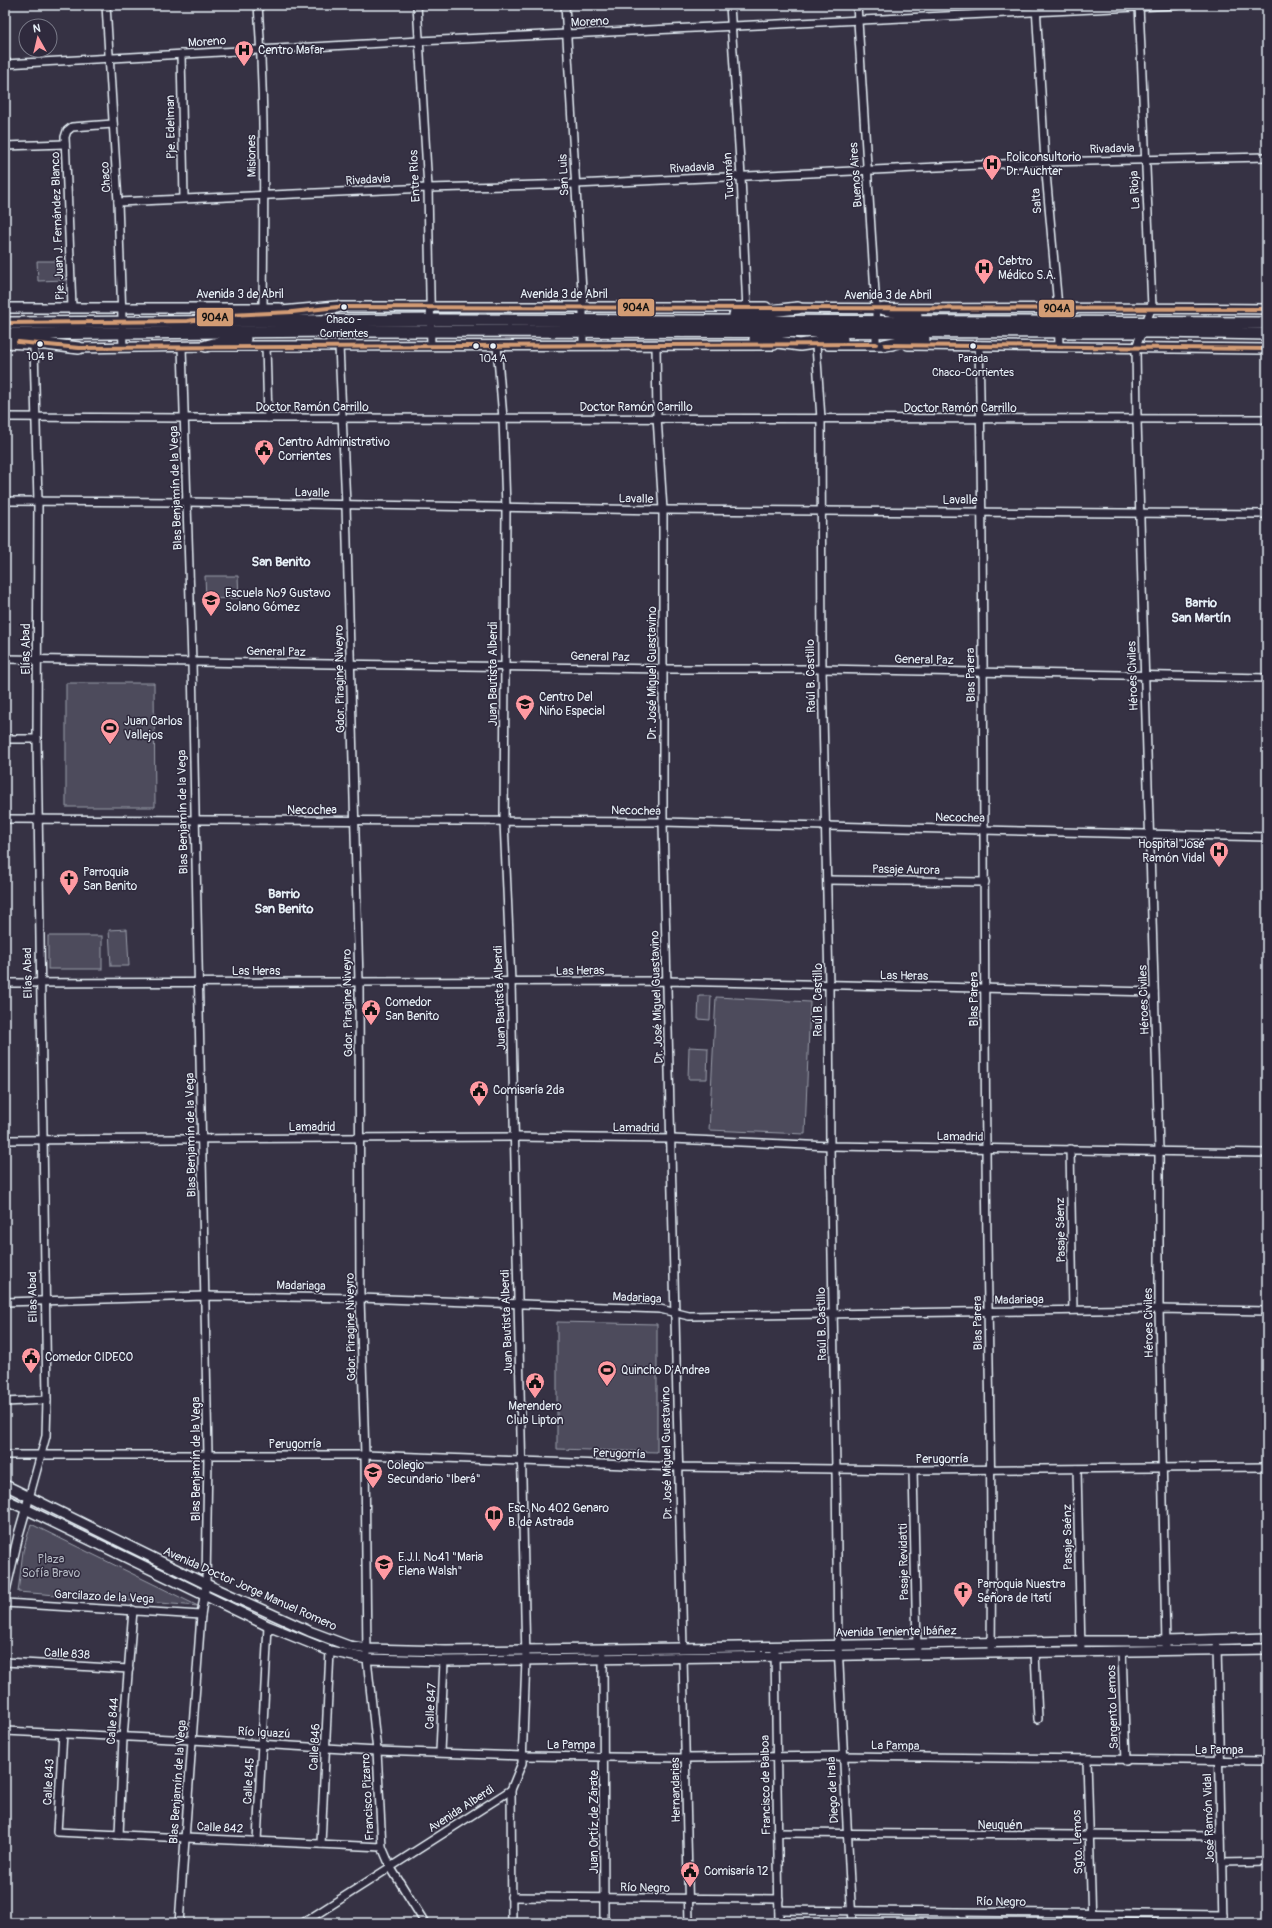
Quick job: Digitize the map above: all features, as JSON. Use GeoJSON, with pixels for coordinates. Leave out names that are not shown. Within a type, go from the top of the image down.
{"type":"FeatureCollection","features":[{"type":"Feature","properties":{"kind":"highway"},"geometry":{"type":"LineString","coordinates":[[187,321],[230,315],[292,312],[337,307]]}},
{"type":"Feature","properties":{"kind":"highway"},"geometry":{"type":"LineString","coordinates":[[5,323],[118,321],[430,321],[583,326],[747,326],[798,308]]}},
{"type":"Feature","properties":{"kind":"highway"},"geometry":{"type":"LineString","coordinates":[[880,309],[907,315],[1009,326]]}},
{"type":"Feature","properties":{"kind":"highway"},"geometry":{"type":"LineString","coordinates":[[5,316],[118,321]]}},
{"type":"Feature","properties":{"kind":"highway","name":"Avenida 3 de Abril"},"geometry":{"type":"LineString","coordinates":[[1058,327],[1146,321],[1267,323]]}},
{"type":"Feature","properties":{"kind":"highway"},"geometry":{"type":"LineString","coordinates":[[5,334],[341,331],[431,332],[583,326]]}},
{"type":"Feature","properties":{"kind":"highway"},"geometry":{"type":"LineString","coordinates":[[650,327],[747,326],[800,345],[834,339],[878,336],[909,340],[953,338],[1009,326]]}},
{"type":"Feature","properties":{"kind":"highway","name":"Avenida 3 de Abril"},"geometry":{"type":"LineString","coordinates":[[747,326],[878,336],[1009,326],[1058,327],[1141,332],[1267,334]]}},
{"type":"Feature","properties":{"kind":"highway"},"geometry":{"type":"LineString","coordinates":[[206,346],[233,339],[294,337],[341,331]]}},
{"type":"Feature","properties":{"kind":"highway"},"geometry":{"type":"LineString","coordinates":[[5,342],[46,344],[79,348]]}},
{"type":"Feature","properties":{"kind":"main road","name":"Avenida 3 de Abril"},"geometry":{"type":"LineString","coordinates":[[5,308],[583,306],[747,326]]}},
{"type":"Feature","properties":{"kind":"main road","name":"Avenida 3 de Abril"},"geometry":{"type":"LineString","coordinates":[[798,308],[880,309],[1152,307],[1267,309]]}},
{"type":"Feature","properties":{"kind":"main road","name":"Avenida 3 de Abril"},"geometry":{"type":"LineString","coordinates":[[5,347],[79,348],[182,346],[656,345],[747,326]]}},
{"type":"Feature","properties":{"kind":"main road","name":"Avenida 3 de Abril"},"geometry":{"type":"LineString","coordinates":[[800,345],[816,345],[878,336],[979,345],[1267,348]]}},
{"type":"Feature","properties":{"kind":"main road","name":"Avenida Doctor Jorge Manuel Romero"},"geometry":{"type":"LineString","coordinates":[[5,1485],[206,1584],[308,1631],[349,1646],[368,1649],[431,1651],[526,1650]]}},
{"type":"Feature","properties":{"kind":"main road","name":"Avenida Doctor Jorge Manuel Romero"},"geometry":{"type":"LineString","coordinates":[[5,1499],[268,1626],[330,1651],[367,1659],[444,1661],[526,1660]]}},
{"type":"Feature","properties":{"kind":"main road","name":"Avenida Teniente Ibáñez"},"geometry":{"type":"LineString","coordinates":[[526,1660],[603,1659],[683,1653],[838,1650],[917,1644],[1166,1641],[1267,1638]]}},
{"type":"Feature","properties":{"kind":"main road","name":"Avenida Teniente Ibáñez"},"geometry":{"type":"LineString","coordinates":[[526,1650],[603,1649],[683,1653]]}},
{"type":"Feature","properties":{"kind":"main road","name":"Avenida Teniente Ibáñez"},"geometry":{"type":"LineString","coordinates":[[838,1650],[917,1654],[1267,1649]]}},
{"type":"Feature","properties":{"kind":"street","name":"Chaco"},"geometry":{"type":"LineString","coordinates":[[106,5],[118,202],[122,307],[118,321],[122,333],[123,347]]}},
{"type":"Feature","properties":{"kind":"street","name":"Misiones"},"geometry":{"type":"LineString","coordinates":[[258,5],[261,49],[264,196],[263,308]]}},
{"type":"Feature","properties":{"kind":"street","name":"Entre Ríos"},"geometry":{"type":"LineString","coordinates":[[417,5],[428,188],[431,346]]}},
{"type":"Feature","properties":{"kind":"street","name":"San Luis"},"geometry":{"type":"LineString","coordinates":[[565,5],[583,306],[583,345]]}},
{"type":"Feature","properties":{"kind":"street","name":"Tucumán"},"geometry":{"type":"LineString","coordinates":[[730,5],[741,177],[747,326]]}},
{"type":"Feature","properties":{"kind":"street","name":"Buenos Aires"},"geometry":{"type":"LineString","coordinates":[[857,5],[867,170],[880,309],[878,336]]}},
{"type":"Feature","properties":{"kind":"street","name":"Moreno"},"geometry":{"type":"LineString","coordinates":[[5,64],[109,60],[261,49],[731,26],[1036,9],[1177,5]]}},
{"type":"Feature","properties":{"kind":"street","name":"La Rioja"},"geometry":{"type":"LineString","coordinates":[[1136,347],[1152,307],[1139,6]]}},
{"type":"Feature","properties":{"kind":"street","name":"Salta"},"geometry":{"type":"LineString","coordinates":[[1036,9],[1045,162],[1058,308],[1059,346]]}},
{"type":"Feature","properties":{"kind":"street","name":"Pje. Edelman"},"geometry":{"type":"LineString","coordinates":[[181,54],[184,198]]}},
{"type":"Feature","properties":{"kind":"street"},"geometry":{"type":"LineString","coordinates":[[5,146],[65,144],[67,131],[72,127],[113,124]]}},
{"type":"Feature","properties":{"kind":"street","name":"Pje. Juan J. Fernández Blanco"},"geometry":{"type":"LineString","coordinates":[[65,144],[72,308]]}},
{"type":"Feature","properties":{"kind":"street","name":"Rivadavia"},"geometry":{"type":"LineString","coordinates":[[118,202],[428,188],[576,184],[741,177],[1145,158],[1267,157]]}},
{"type":"Feature","properties":{"kind":"street","name":"Dr. José Miguel Guastavino"},"geometry":{"type":"LineString","coordinates":[[656,345],[657,417],[663,510],[666,981],[672,1140],[674,1313],[683,1653]]}},
{"type":"Feature","properties":{"kind":"street","name":"Raúl B. Castillo"},"geometry":{"type":"LineString","coordinates":[[816,345],[821,419],[822,669],[829,985],[832,1315],[836,1469],[838,1650]]}},
{"type":"Feature","properties":{"kind":"street","name":"Blas Parera"},"geometry":{"type":"LineString","coordinates":[[979,345],[985,829],[986,1149],[992,1470],[991,1652]]}},
{"type":"Feature","properties":{"kind":"street","name":"Blas Benjamín de la Vega"},"geometry":{"type":"LineString","coordinates":[[179,1923],[202,1614],[206,1584],[208,1455],[194,821],[192,662],[182,346]]}},
{"type":"Feature","properties":{"kind":"street"},"geometry":{"type":"LineString","coordinates":[[266,346],[268,418]]}},
{"type":"Feature","properties":{"kind":"street","name":"Gdor. Piragine Niveyro"},"geometry":{"type":"LineString","coordinates":[[339,346],[344,418],[359,981],[360,1298],[365,1455],[367,1659]]}},
{"type":"Feature","properties":{"kind":"street","name":"Juan Bautista Alberdi"},"geometry":{"type":"LineString","coordinates":[[497,346],[503,418],[506,508],[504,821],[511,982],[526,1650]]}},
{"type":"Feature","properties":{"kind":"street","name":"Héroes Civiles"},"geometry":{"type":"LineString","coordinates":[[1136,347],[1139,512],[1159,1150],[1159,1309],[1166,1651]]}},
{"type":"Feature","properties":{"kind":"street","name":"Elías Abad"},"geometry":{"type":"LineString","coordinates":[[5,1593],[46,1436],[47,1400],[38,820],[37,416],[34,348]]}},
{"type":"Feature","properties":{"kind":"street","name":"Doctor Ramón Carrillo"},"geometry":{"type":"LineString","coordinates":[[5,417],[657,417],[1137,420],[1267,418]]}},
{"type":"Feature","properties":{"kind":"street","name":"Lavalle"},"geometry":{"type":"LineString","coordinates":[[5,501],[188,502],[663,510],[1267,514]]}},
{"type":"Feature","properties":{"kind":"street","name":"General Paz"},"geometry":{"type":"LineString","coordinates":[[5,659],[663,669],[822,669],[1267,678]]}},
{"type":"Feature","properties":{"kind":"street"},"geometry":{"type":"LineString","coordinates":[[5,739],[38,739]]}},
{"type":"Feature","properties":{"kind":"street","name":"Necochea"},"geometry":{"type":"LineString","coordinates":[[5,819],[664,822],[1267,837]]}},
{"type":"Feature","properties":{"kind":"street","name":"Pasaje Aurora"},"geometry":{"type":"LineString","coordinates":[[827,880],[985,882]]}},
{"type":"Feature","properties":{"kind":"street","name":"Las Heras"},"geometry":{"type":"LineString","coordinates":[[5,983],[666,981],[1154,992]]}},
{"type":"Feature","properties":{"kind":"street","name":"Lamadrid"},"geometry":{"type":"LineString","coordinates":[[5,1140],[514,1137],[672,1140],[830,1146],[1159,1150],[1267,1153]]}},
{"type":"Feature","properties":{"kind":"street","name":"Pasaje Sáenz"},"geometry":{"type":"LineString","coordinates":[[1070,1149],[1073,1310]]}},
{"type":"Feature","properties":{"kind":"street","name":"Madariaga"},"geometry":{"type":"LineString","coordinates":[[5,1302],[205,1296],[360,1298],[518,1305],[660,1309],[689,1316],[1159,1309],[1267,1312]]}},
{"type":"Feature","properties":{"kind":"street"},"geometry":{"type":"LineString","coordinates":[[5,1402],[47,1400]]}},
{"type":"Feature","properties":{"kind":"street","name":"Perugorría"},"geometry":{"type":"LineString","coordinates":[[5,1455],[365,1455],[678,1467],[913,1470],[1267,1467]]}},
{"type":"Feature","properties":{"kind":"street","name":"Pasaje Saénz"},"geometry":{"type":"LineString","coordinates":[[1077,1469],[1081,1652]]}},
{"type":"Feature","properties":{"kind":"street","name":"Pasaje Revidatti"},"geometry":{"type":"LineString","coordinates":[[913,1470],[917,1654]]}},
{"type":"Feature","properties":{"kind":"street","name":"Garcilazo de la Vega"},"geometry":{"type":"LineString","coordinates":[[5,1603],[202,1614]]}},
{"type":"Feature","properties":{"kind":"street","name":"Calle 844"},"geometry":{"type":"LineString","coordinates":[[119,1835],[123,1738],[133,1610]]}},
{"type":"Feature","properties":{"kind":"street","name":"Calle 845"},"geometry":{"type":"LineString","coordinates":[[257,1841],[268,1626]]}},
{"type":"Feature","properties":{"kind":"street","name":"José Ramón Vidal"},"geometry":{"type":"LineString","coordinates":[[1217,1640],[1216,1650],[1223,1923]]}},
{"type":"Feature","properties":{"kind":"street","name":"Juan Ortíz de Zárate"},"geometry":{"type":"LineString","coordinates":[[603,1649],[604,1923]]}},
{"type":"Feature","properties":{"kind":"street","name":"Avenida Alberdi"},"geometry":{"type":"LineString","coordinates":[[303,1923],[511,1790],[522,1763],[523,1756],[526,1650]]}},
{"type":"Feature","properties":{"kind":"street","name":"Diego de Irala"},"geometry":{"type":"LineString","coordinates":[[838,1650],[842,1756],[852,1923]]}},
{"type":"Feature","properties":{"kind":"street","name":"Calle 846"},"geometry":{"type":"LineString","coordinates":[[321,1844],[330,1651]]}},
{"type":"Feature","properties":{"kind":"street","name":"Francisco de Balboa"},"geometry":{"type":"LineString","coordinates":[[775,1651],[779,1923]]}},
{"type":"Feature","properties":{"kind":"street"},"geometry":{"type":"LineString","coordinates":[[1035,1652],[1038,1719]]}},
{"type":"Feature","properties":{"kind":"street","name":"Sargento Lemos"},"geometry":{"type":"LineString","coordinates":[[1122,1652],[1126,1761]]}},
{"type":"Feature","properties":{"kind":"street","name":"Hernandarias"},"geometry":{"type":"LineString","coordinates":[[683,1653],[689,1923]]}},
{"type":"Feature","properties":{"kind":"street","name":"Francisco Pizarro"},"geometry":{"type":"LineString","coordinates":[[367,1659],[377,1751],[382,1847],[391,1868],[425,1923]]}},
{"type":"Feature","properties":{"kind":"street","name":"Calle 847"},"geometry":{"type":"LineString","coordinates":[[440,1752],[444,1661]]}},
{"type":"Feature","properties":{"kind":"street","name":"Calle 838"},"geometry":{"type":"LineString","coordinates":[[5,1662],[128,1668]]}},
{"type":"Feature","properties":{"kind":"street","name":"Río Iguazú"},"geometry":{"type":"LineString","coordinates":[[5,1731],[377,1751],[523,1756]]}},
{"type":"Feature","properties":{"kind":"street","name":"Calle 843"},"geometry":{"type":"LineString","coordinates":[[57,1832],[62,1733]]}},
{"type":"Feature","properties":{"kind":"street","name":"La Pampa"},"geometry":{"type":"LineString","coordinates":[[523,1756],[686,1758],[842,1756],[1126,1761],[1267,1761]]}},
{"type":"Feature","properties":{"kind":"street","name":"Sgto. Lemos"},"geometry":{"type":"LineString","coordinates":[[1087,1760],[1092,1923]]}},
{"type":"Feature","properties":{"kind":"street"},"geometry":{"type":"LineString","coordinates":[[511,1790],[512,1923]]}},
{"type":"Feature","properties":{"kind":"street","name":"Calle 842"},"geometry":{"type":"LineString","coordinates":[[57,1832],[382,1847]]}},
{"type":"Feature","properties":{"kind":"street","name":"Neuquén"},"geometry":{"type":"LineString","coordinates":[[778,1833],[847,1835],[1221,1836]]}},
{"type":"Feature","properties":{"kind":"street"},"geometry":{"type":"LineString","coordinates":[[1222,1863],[1267,1862]]}},
{"type":"Feature","properties":{"kind":"street","name":"Río Negro"},"geometry":{"type":"LineString","coordinates":[[512,1897],[689,1900],[779,1899]]}},
{"type":"Feature","properties":{"kind":"street","name":"Río Negro"},"geometry":{"type":"LineString","coordinates":[[779,1910],[1223,1915]]}},
{"type":"Feature","properties":{"kind":"street"},"geometry":{"type":"LineString","coordinates":[[963,1913],[963,1923]]}},
{"type":"Feature","properties":{"kind":"green space"},"geometry":{"type":"Polygon","coordinates":[[[37,261],[57,261],[59,270],[66,277],[66,280],[38,281],[37,261]]]}},
{"type":"Feature","properties":{"kind":"green space"},"geometry":{"type":"Polygon","coordinates":[[[205,576],[238,576],[239,598],[206,599],[205,576]]]}},
{"type":"Feature","properties":{"kind":"green space","name":"Juan Carlos Vallejos"},"geometry":{"type":"Polygon","coordinates":[[[66,683],[154,683],[155,807],[66,807],[66,683]]]}},
{"type":"Feature","properties":{"kind":"green space"},"geometry":{"type":"Polygon","coordinates":[[[127,929],[129,966],[111,966],[109,930],[127,929]]]}},
{"type":"Feature","properties":{"kind":"green space"},"geometry":{"type":"Polygon","coordinates":[[[48,936],[102,936],[102,969],[48,969],[48,936]]]}},
{"type":"Feature","properties":{"kind":"green space"},"geometry":{"type":"Polygon","coordinates":[[[699,996],[711,996],[710,1020],[698,1019],[699,996]]]}},
{"type":"Feature","properties":{"kind":"green space"},"geometry":{"type":"Polygon","coordinates":[[[716,997],[810,1002],[805,1134],[709,1130],[716,997]]]}},
{"type":"Feature","properties":{"kind":"green space"},"geometry":{"type":"Polygon","coordinates":[[[689,1047],[708,1048],[707,1079],[688,1079],[689,1047]]]}},
{"type":"Feature","properties":{"kind":"green space","name":"Quincho D'Andrea"},"geometry":{"type":"Polygon","coordinates":[[[557,1322],[657,1324],[657,1452],[557,1449],[557,1322]]]}},
{"type":"Feature","properties":{"kind":"green space","name":"Plaza Sofía Bravo"},"geometry":{"type":"Polygon","coordinates":[[[31,1524],[198,1606],[18,1592],[23,1551],[31,1524]]]}},
{"type":"Feature","properties":{"kind":"transit line","name":"904A"},"geometry":{"type":"LineString","coordinates":[[5,323],[187,321],[230,315],[292,312],[337,307],[1267,309]]}},
{"type":"Feature","properties":{"kind":"transit line","name":"904A"},"geometry":{"type":"LineString","coordinates":[[18,342],[79,348],[876,344]]}},
{"type":"Feature","properties":{"kind":"transit line","name":"904A"},"geometry":{"type":"LineString","coordinates":[[885,345],[1267,349]]}},
{"type":"Feature","properties":{"kind":"place","name":"Centro Mafar"},"geometry":{"type":"Point","coordinates":[244,67]}},
{"type":"Feature","properties":{"kind":"place","name":"Policonsultorio Dr. Auchter"},"geometry":{"type":"Point","coordinates":[992,181]}},
{"type":"Feature","properties":{"kind":"place","name":"Cebtro Médico S.A."},"geometry":{"type":"Point","coordinates":[984,285]}},
{"type":"Feature","properties":{"kind":"place","name":"Chaco - Corrientes"},"geometry":{"type":"Point","coordinates":[344,307]}},
{"type":"Feature","properties":{"kind":"place","name":"104 B"},"geometry":{"type":"Point","coordinates":[40,344]}},
{"type":"Feature","properties":{"kind":"place","name":"104 A"},"geometry":{"type":"Point","coordinates":[493,346]}},
{"type":"Feature","properties":{"kind":"place","name":"Parada Chaco-Corrientes"},"geometry":{"type":"Point","coordinates":[973,346]}},
{"type":"Feature","properties":{"kind":"place","name":"Centro Administrativo Corrientes"},"geometry":{"type":"Point","coordinates":[264,466]}},
{"type":"Feature","properties":{"kind":"place","name":"Escuela Nº9 Gustavo Solano Gómez"},"geometry":{"type":"Point","coordinates":[211,617]}},
{"type":"Feature","properties":{"kind":"place","name":"Centro Del Nińo Especial"},"geometry":{"type":"Point","coordinates":[525,721]}},
{"type":"Feature","properties":{"kind":"place","name":"Juan Carlos Vallejos"},"geometry":{"type":"Point","coordinates":[110,745]}},
{"type":"Feature","properties":{"kind":"place","name":"Hospital José Ramón Vidal"},"geometry":{"type":"Point","coordinates":[1219,868]}},
{"type":"Feature","properties":{"kind":"place","name":"Parroquia San Benito"},"geometry":{"type":"Point","coordinates":[69,896]}},
{"type":"Feature","properties":{"kind":"place","name":"Comedor San Benito"},"geometry":{"type":"Point","coordinates":[371,1026]}},
{"type":"Feature","properties":{"kind":"place","name":"Comisaría 2da"},"geometry":{"type":"Point","coordinates":[479,1107]}},
{"type":"Feature","properties":{"kind":"place","name":"Comedor CIDECO"},"geometry":{"type":"Point","coordinates":[31,1374]}},
{"type":"Feature","properties":{"kind":"place","name":"Quincho D'Andrea"},"geometry":{"type":"Point","coordinates":[607,1387]}},
{"type":"Feature","properties":{"kind":"place","name":"Merendero Club Lipton"},"geometry":{"type":"Point","coordinates":[535,1399]}},
{"type":"Feature","properties":{"kind":"place","name":"Colegio Secundario \"Iberá\""},"geometry":{"type":"Point","coordinates":[373,1489]}},
{"type":"Feature","properties":{"kind":"place","name":"Esc. Nº 402 Genaro B. de Astrada"},"geometry":{"type":"Point","coordinates":[494,1532]}},
{"type":"Feature","properties":{"kind":"place","name":"E.J.I. Nº41 \"Maria Elena Walsh\""},"geometry":{"type":"Point","coordinates":[384,1581]}},
{"type":"Feature","properties":{"kind":"place","name":"Parroquia Nuestra Señora de Itatí"},"geometry":{"type":"Point","coordinates":[963,1608]}},
{"type":"Feature","properties":{"kind":"place","name":"Comisaría 12"},"geometry":{"type":"Point","coordinates":[690,1888]}},
{"type":"Feature","properties":{"kind":"district","name":"San Benito"},"geometry":{"type":"Point","coordinates":[281,562]}},
{"type":"Feature","properties":{"kind":"district","name":"Barrio San Martín"},"geometry":{"type":"Point","coordinates":[1201,610]}},
{"type":"Feature","properties":{"kind":"district","name":"Barrio San Benito"},"geometry":{"type":"Point","coordinates":[284,902]}}]}
